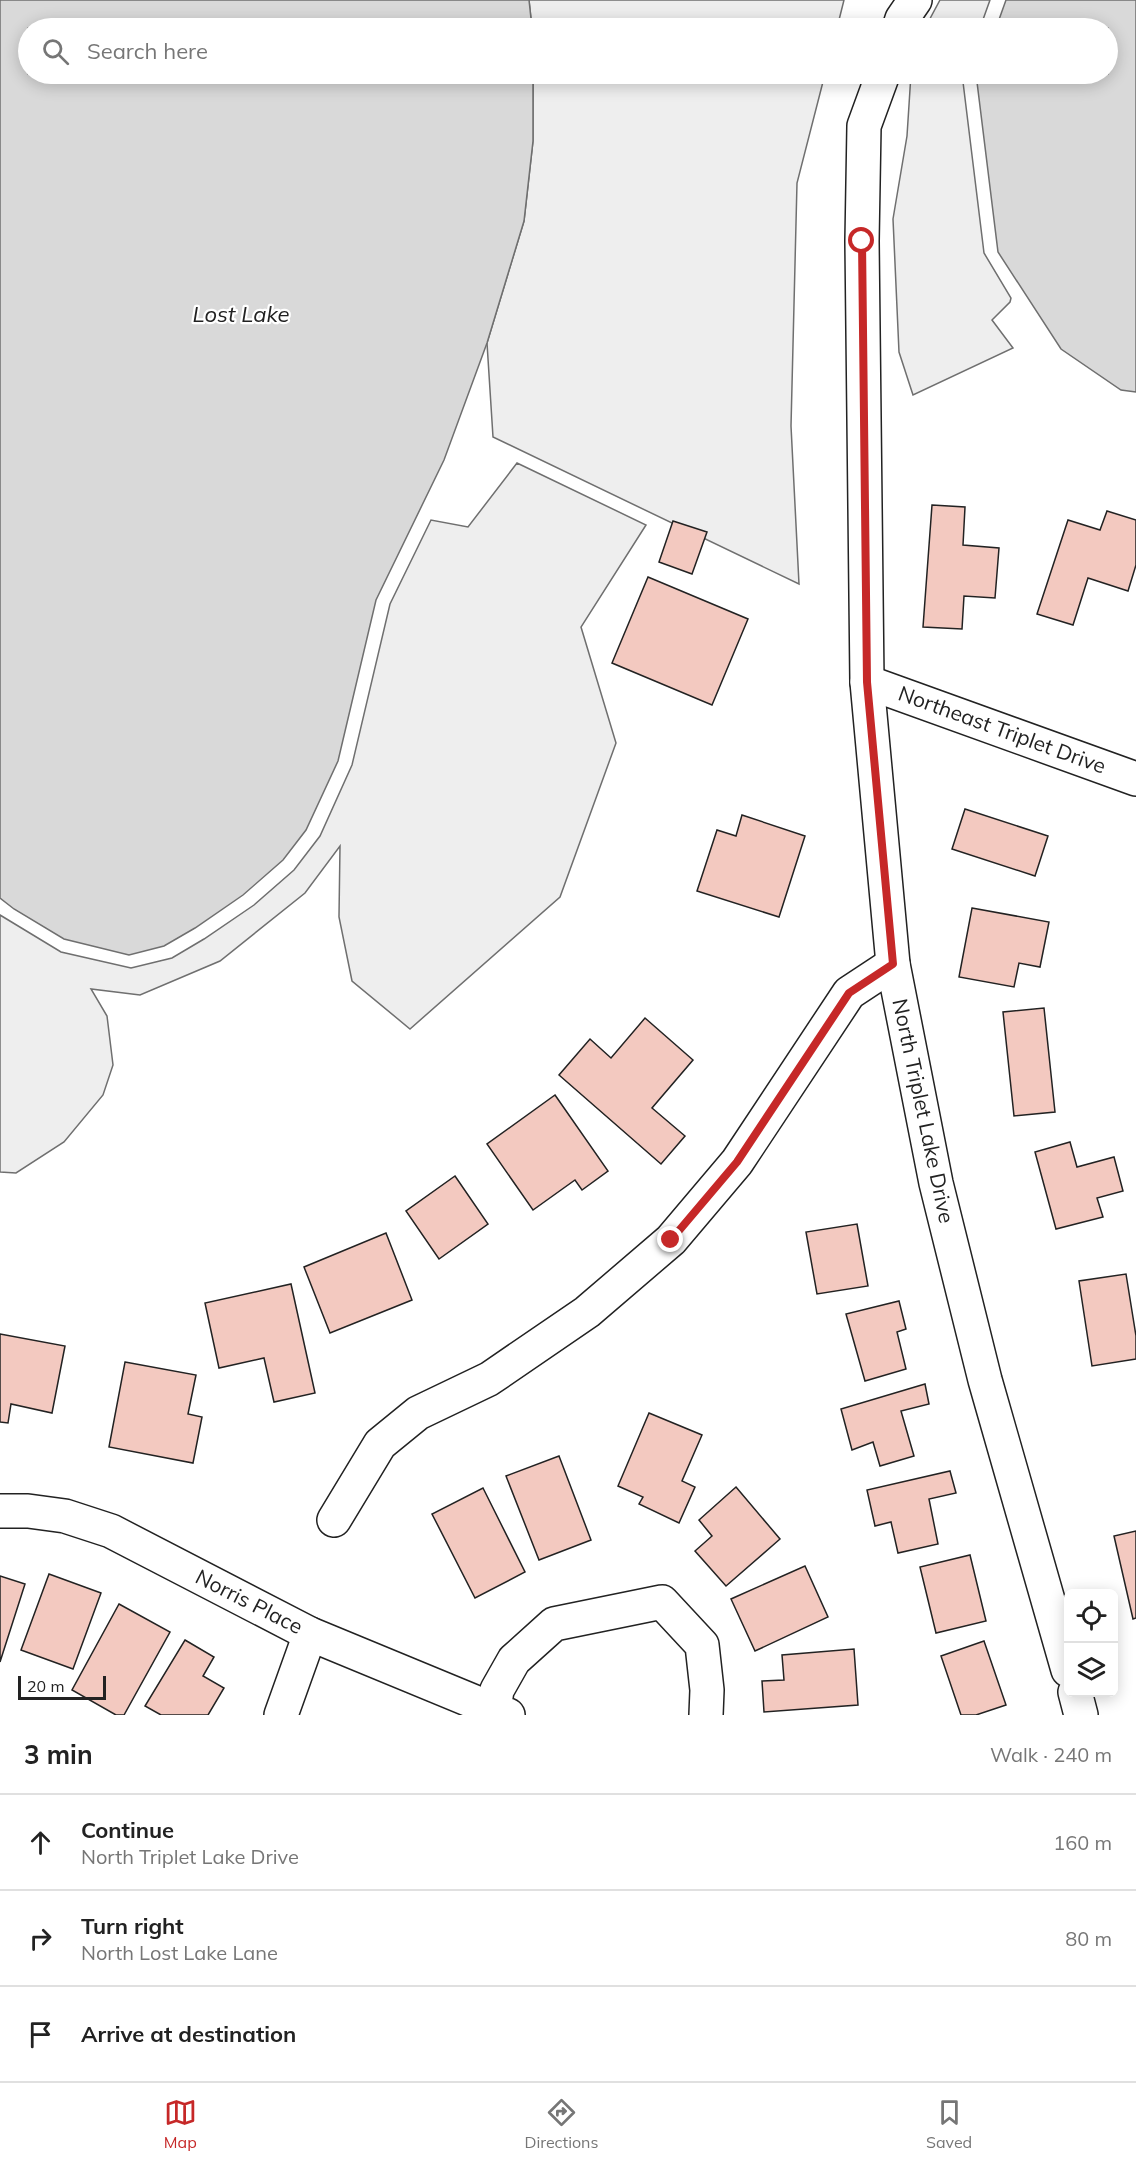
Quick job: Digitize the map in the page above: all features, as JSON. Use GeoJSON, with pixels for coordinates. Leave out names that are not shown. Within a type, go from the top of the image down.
{"type":"FeatureCollection","features":[{"type":"Feature","properties":{"kind":"street"},"geometry":{"type":"LineString","coordinates":[[903,18],[915,0]]}},
{"type":"Feature","properties":{"kind":"street","name":"North Triplet Lake Drive"},"geometry":{"type":"LineString","coordinates":[[879,84],[864,126],[862,241],[867,682],[893,964],[936,1183],[985,1380],[1064,1656]]}},
{"type":"Feature","properties":{"kind":"street","name":"Northeast Triplet Drive"},"geometry":{"type":"LineString","coordinates":[[867,682],[1136,779]]}},
{"type":"Feature","properties":{"kind":"street"},"geometry":{"type":"LineString","coordinates":[[333,1520],[380,1444],[418,1413],[489,1379],[587,1312],[671,1240],[737,1162],[849,993],[893,964]]}},
{"type":"Feature","properties":{"kind":"street","name":"Norris Place"},"geometry":{"type":"LineString","coordinates":[[0,1511],[28,1511],[64,1516],[111,1531],[310,1634],[501,1713]]}},
{"type":"Feature","properties":{"kind":"street","name":"Norris Place"},"geometry":{"type":"LineString","coordinates":[[501,1713],[497,1690],[514,1660],[554,1624],[662,1602],[702,1645],[707,1690],[706,1715]]}},
{"type":"Feature","properties":{"kind":"street"},"geometry":{"type":"LineString","coordinates":[[281,1715],[310,1634]]}},
{"type":"Feature","properties":{"kind":"street"},"geometry":{"type":"LineString","coordinates":[[1077,1697],[1082,1715]]}},
{"type":"Feature","properties":{"kind":"shaded area"},"geometry":{"type":"Polygon","coordinates":[[[529,0],[844,0],[840,18],[531,18],[529,0]]]}},
{"type":"Feature","properties":{"kind":"shaded area"},"geometry":{"type":"Polygon","coordinates":[[[940,0],[990,0],[984,18],[930,18],[940,0]]]}},
{"type":"Feature","properties":{"kind":"shaded area"},"geometry":{"type":"Polygon","coordinates":[[[533,84],[822,84],[797,183],[791,426],[799,584],[493,437],[487,343],[524,221],[533,141],[533,84]]]}},
{"type":"Feature","properties":{"kind":"shaded area"},"geometry":{"type":"Polygon","coordinates":[[[910,84],[963,84],[984,253],[1011,298],[1010,302],[992,320],[1013,348],[913,395],[899,352],[893,219],[907,136],[910,84]]]}},
{"type":"Feature","properties":{"kind":"shaded area"},"geometry":{"type":"Polygon","coordinates":[[[517,463],[646,525],[581,627],[616,743],[560,897],[410,1029],[352,981],[339,917],[340,846],[305,893],[220,961],[140,995],[91,989],[107,1016],[113,1065],[103,1095],[64,1142],[16,1173],[0,1172],[0,915],[61,952],[131,968],[172,958],[254,905],[294,870],[320,836],[352,765],[390,604],[431,520],[468,527],[517,463]]]}},
{"type":"Feature","properties":{"kind":"water","name":"Lost Lake"},"geometry":{"type":"Polygon","coordinates":[[[0,0],[529,0],[531,18],[18,18],[18,84],[533,84],[533,141],[524,221],[487,343],[444,460],[376,600],[338,761],[306,830],[283,860],[243,895],[164,946],[129,955],[64,939],[0,898],[0,0]]]}},
{"type":"Feature","properties":{"kind":"water"},"geometry":{"type":"Polygon","coordinates":[[[1006,0],[1136,0],[1136,392],[1121,390],[1061,349],[998,252],[977,84],[1118,84],[1118,18],[1000,18],[1006,0]]]}},
{"type":"Feature","properties":{"kind":"building"},"geometry":{"type":"Polygon","coordinates":[[[932,505],[965,507],[963,545],[999,548],[995,598],[964,596],[962,629],[923,627],[932,505]]]}},
{"type":"Feature","properties":{"kind":"building"},"geometry":{"type":"Polygon","coordinates":[[[1107,511],[1136,520],[1136,565],[1128,591],[1088,578],[1073,625],[1037,614],[1068,520],[1100,530],[1107,511]]]}},
{"type":"Feature","properties":{"kind":"building"},"geometry":{"type":"Polygon","coordinates":[[[673,521],[707,532],[692,574],[659,562],[673,521]]]}},
{"type":"Feature","properties":{"kind":"building"},"geometry":{"type":"Polygon","coordinates":[[[648,577],[748,619],[712,705],[612,663],[648,577]]]}},
{"type":"Feature","properties":{"kind":"building"},"geometry":{"type":"Polygon","coordinates":[[[965,809],[1048,836],[1035,876],[952,849],[965,809]]]}},
{"type":"Feature","properties":{"kind":"building"},"geometry":{"type":"Polygon","coordinates":[[[742,815],[805,836],[779,917],[697,891],[717,830],[736,836],[742,815]]]}},
{"type":"Feature","properties":{"kind":"building"},"geometry":{"type":"Polygon","coordinates":[[[972,908],[1049,922],[1040,967],[1019,963],[1014,987],[959,977],[972,908]]]}},
{"type":"Feature","properties":{"kind":"building"},"geometry":{"type":"Polygon","coordinates":[[[1044,1008],[1055,1112],[1014,1116],[1003,1012],[1044,1008]]]}},
{"type":"Feature","properties":{"kind":"building"},"geometry":{"type":"Polygon","coordinates":[[[645,1018],[693,1060],[652,1108],[685,1136],[661,1164],[559,1075],[590,1039],[611,1058],[645,1018]]]}},
{"type":"Feature","properties":{"kind":"building"},"geometry":{"type":"Polygon","coordinates":[[[555,1095],[608,1171],[582,1190],[575,1180],[533,1210],[487,1144],[555,1095]]]}},
{"type":"Feature","properties":{"kind":"building"},"geometry":{"type":"Polygon","coordinates":[[[1070,1142],[1077,1167],[1114,1157],[1123,1191],[1097,1198],[1103,1217],[1056,1229],[1035,1152],[1070,1142]]]}},
{"type":"Feature","properties":{"kind":"building"},"geometry":{"type":"Polygon","coordinates":[[[455,1176],[488,1224],[439,1259],[406,1211],[455,1176]]]}},
{"type":"Feature","properties":{"kind":"building"},"geometry":{"type":"Polygon","coordinates":[[[857,1224],[868,1286],[817,1294],[806,1232],[857,1224]]]}},
{"type":"Feature","properties":{"kind":"building"},"geometry":{"type":"Polygon","coordinates":[[[386,1233],[412,1300],[330,1333],[304,1267],[386,1233]]]}},
{"type":"Feature","properties":{"kind":"building"},"geometry":{"type":"Polygon","coordinates":[[[1126,1274],[1136,1336],[1136,1359],[1092,1366],[1079,1281],[1126,1274]]]}},
{"type":"Feature","properties":{"kind":"building"},"geometry":{"type":"Polygon","coordinates":[[[291,1284],[315,1393],[274,1402],[264,1358],[219,1368],[205,1303],[291,1284]]]}},
{"type":"Feature","properties":{"kind":"building"},"geometry":{"type":"Polygon","coordinates":[[[899,1301],[906,1329],[897,1332],[906,1369],[865,1381],[846,1314],[899,1301]]]}},
{"type":"Feature","properties":{"kind":"building"},"geometry":{"type":"Polygon","coordinates":[[[0,1334],[65,1346],[52,1413],[11,1404],[8,1423],[0,1422],[0,1334]]]}},
{"type":"Feature","properties":{"kind":"building"},"geometry":{"type":"Polygon","coordinates":[[[125,1362],[196,1375],[188,1414],[202,1417],[193,1463],[109,1447],[125,1362]]]}},
{"type":"Feature","properties":{"kind":"building"},"geometry":{"type":"Polygon","coordinates":[[[925,1384],[929,1404],[901,1411],[914,1456],[880,1466],[873,1442],[852,1450],[841,1409],[925,1384]]]}},
{"type":"Feature","properties":{"kind":"building"},"geometry":{"type":"Polygon","coordinates":[[[649,1413],[702,1435],[682,1481],[695,1487],[679,1523],[639,1504],[643,1497],[618,1486],[649,1413]]]}},
{"type":"Feature","properties":{"kind":"building"},"geometry":{"type":"Polygon","coordinates":[[[559,1456],[591,1540],[539,1560],[506,1476],[559,1456]]]}},
{"type":"Feature","properties":{"kind":"building"},"geometry":{"type":"Polygon","coordinates":[[[950,1471],[956,1493],[929,1499],[938,1544],[898,1553],[891,1522],[875,1526],[867,1490],[950,1471]]]}},
{"type":"Feature","properties":{"kind":"building"},"geometry":{"type":"Polygon","coordinates":[[[736,1487],[780,1539],[726,1586],[695,1551],[712,1536],[699,1520],[736,1487]]]}},
{"type":"Feature","properties":{"kind":"building"},"geometry":{"type":"Polygon","coordinates":[[[483,1488],[525,1572],[475,1598],[432,1514],[483,1488]]]}},
{"type":"Feature","properties":{"kind":"building"},"geometry":{"type":"Polygon","coordinates":[[[1136,1531],[1136,1618],[1133,1619],[1114,1536],[1136,1531]]]}},
{"type":"Feature","properties":{"kind":"building"},"geometry":{"type":"Polygon","coordinates":[[[970,1555],[986,1621],[936,1633],[920,1567],[970,1555]]]}},
{"type":"Feature","properties":{"kind":"building"},"geometry":{"type":"Polygon","coordinates":[[[805,1566],[828,1617],[755,1651],[731,1599],[805,1566]]]}},
{"type":"Feature","properties":{"kind":"building"},"geometry":{"type":"Polygon","coordinates":[[[49,1574],[101,1593],[73,1669],[21,1650],[49,1574]]]}},
{"type":"Feature","properties":{"kind":"building"},"geometry":{"type":"Polygon","coordinates":[[[0,1576],[25,1584],[0,1662],[0,1576]]]}},
{"type":"Feature","properties":{"kind":"building"},"geometry":{"type":"Polygon","coordinates":[[[119,1604],[170,1632],[124,1715],[116,1715],[72,1690],[119,1604]]]}},
{"type":"Feature","properties":{"kind":"building"},"geometry":{"type":"Polygon","coordinates":[[[185,1640],[214,1657],[203,1676],[224,1688],[208,1715],[161,1715],[145,1706],[185,1640]]]}},
{"type":"Feature","properties":{"kind":"building"},"geometry":{"type":"Polygon","coordinates":[[[984,1641],[1006,1705],[976,1715],[961,1715],[941,1656],[984,1641]]]}},
{"type":"Feature","properties":{"kind":"building"},"geometry":{"type":"Polygon","coordinates":[[[854,1649],[858,1705],[764,1712],[762,1681],[784,1680],[782,1655],[854,1649]]]}},
{"type":"Feature","properties":{"kind":"route"},"geometry":{"type":"LineString","coordinates":[[671,1240],[737,1162],[849,993],[893,964],[867,682],[862,241]]}}]}
